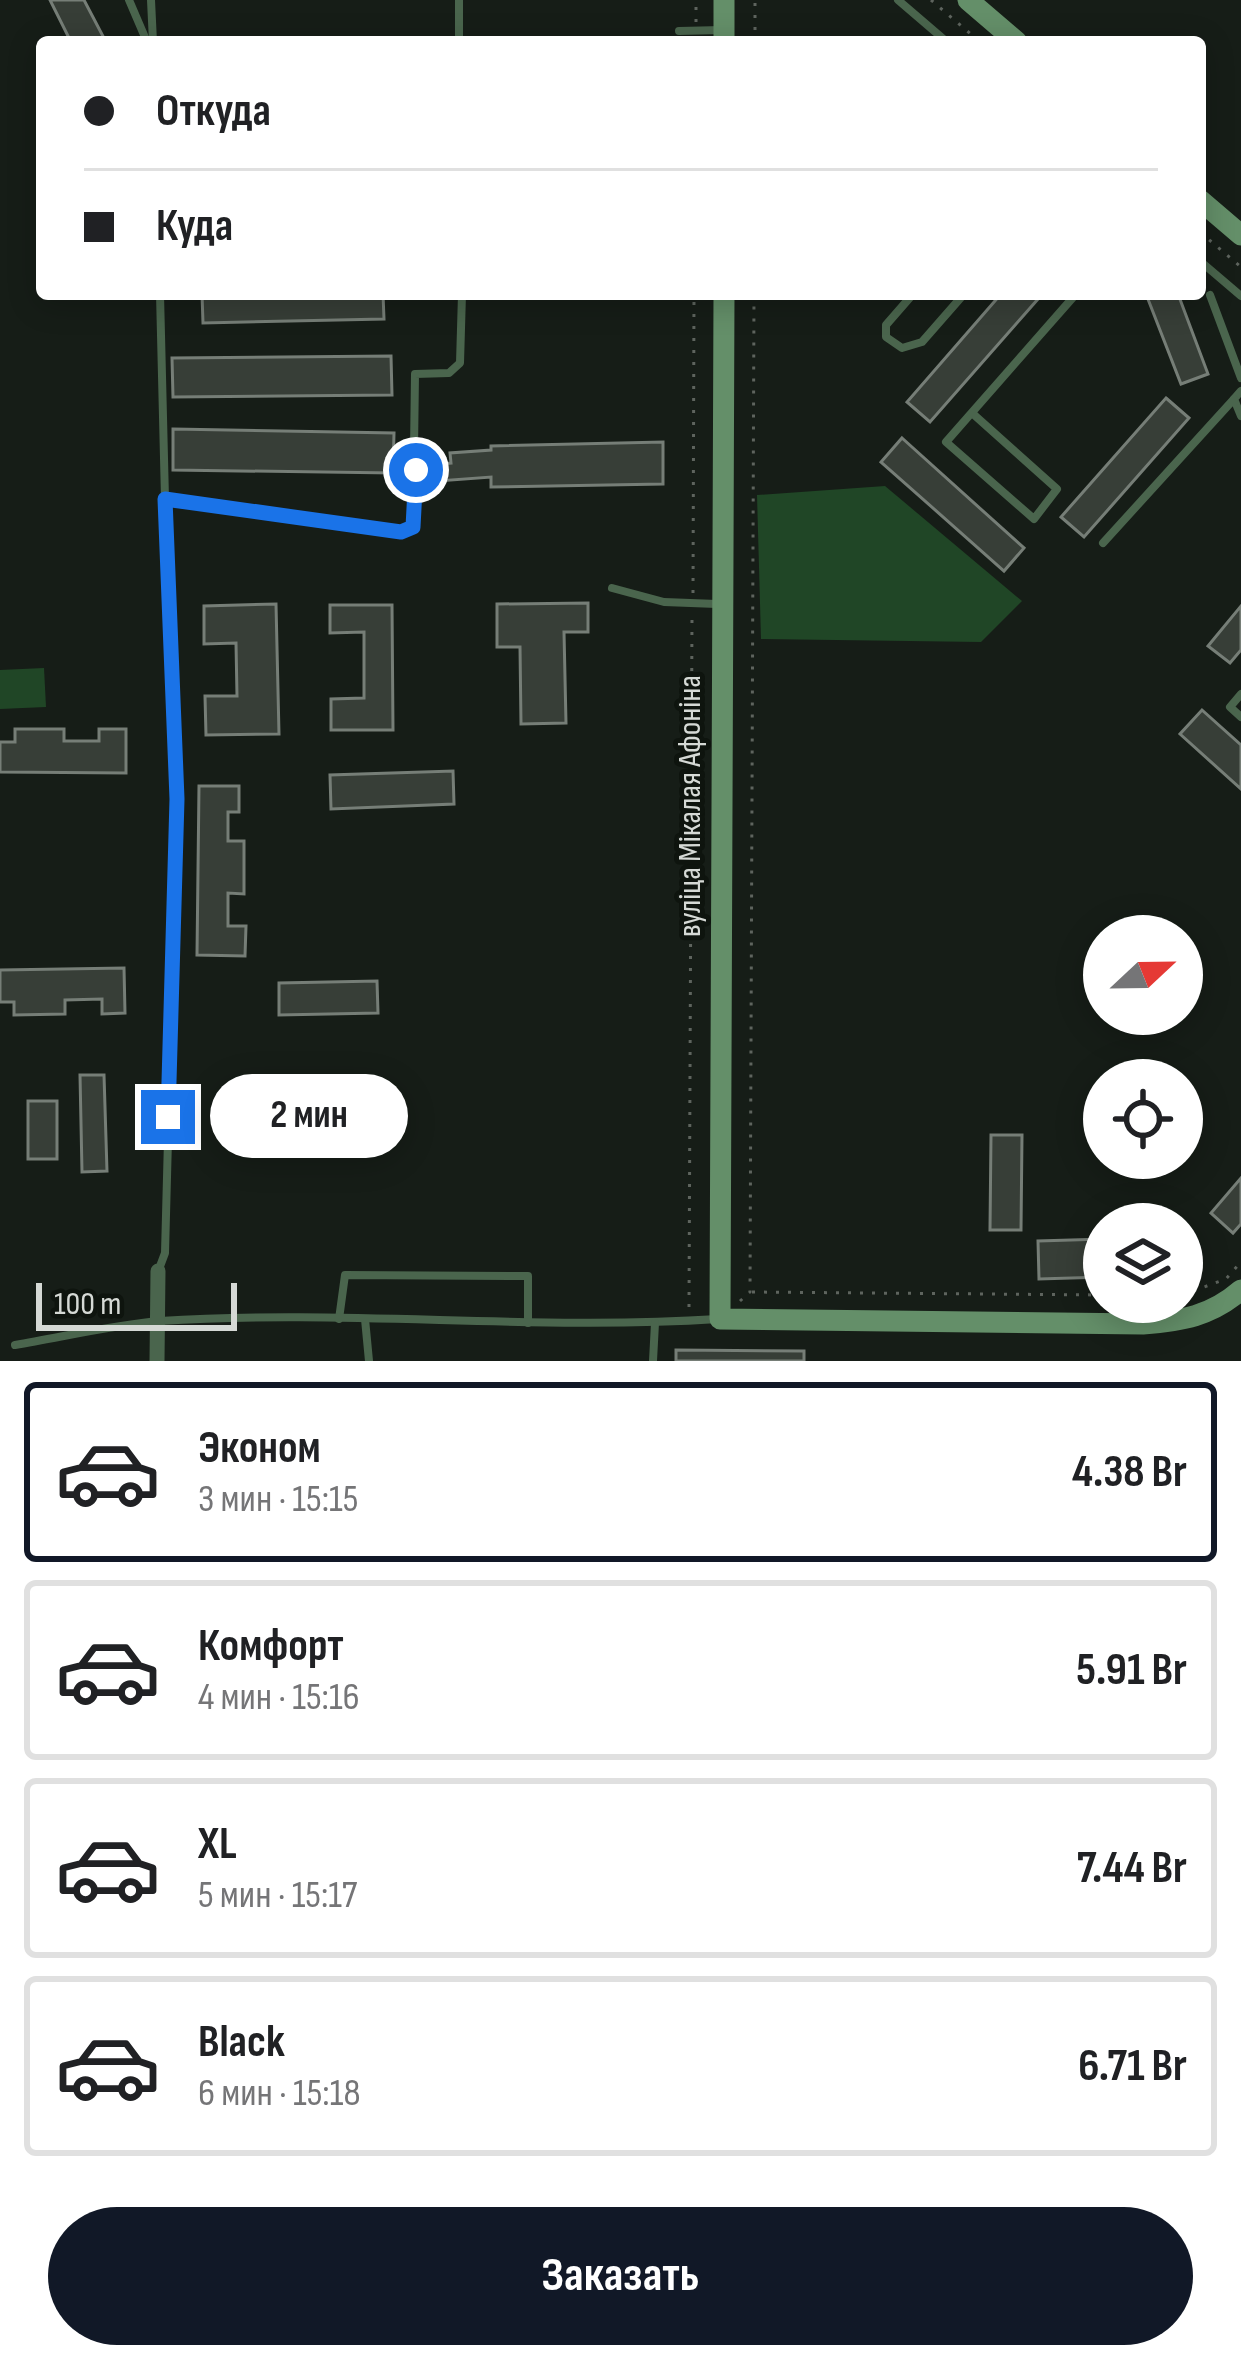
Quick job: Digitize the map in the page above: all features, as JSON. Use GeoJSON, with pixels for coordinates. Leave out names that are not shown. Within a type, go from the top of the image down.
{"type":"FeatureCollection","features":[{"type":"Feature","properties":{"kind":"street"},"geometry":{"type":"LineString","coordinates":[[724,0],[724,36]]}},
{"type":"Feature","properties":{"kind":"street"},"geometry":{"type":"LineString","coordinates":[[968,0],[1010,36]]}},
{"type":"Feature","properties":{"kind":"street"},"geometry":{"type":"LineString","coordinates":[[1206,205],[1241,235]]}},
{"type":"Feature","properties":{"kind":"street","name":"вуліца Мікалая Афоніна"},"geometry":{"type":"LineString","coordinates":[[720,1319],[724,300]]}},
{"type":"Feature","properties":{"kind":"street"},"geometry":{"type":"LineString","coordinates":[[157,1361],[158,1271]]}},
{"type":"Feature","properties":{"kind":"street"},"geometry":{"type":"LineString","coordinates":[[720,1319],[1143,1324],[1189,1321],[1241,1290]]}},
{"type":"Feature","properties":{"kind":"lane"},"geometry":{"type":"LineString","coordinates":[[129,0],[147,36]]}},
{"type":"Feature","properties":{"kind":"lane"},"geometry":{"type":"LineString","coordinates":[[150,36],[151,0]]}},
{"type":"Feature","properties":{"kind":"lane"},"geometry":{"type":"LineString","coordinates":[[459,0],[459,36]]}},
{"type":"Feature","properties":{"kind":"lane"},"geometry":{"type":"LineString","coordinates":[[898,0],[940,36]]}},
{"type":"Feature","properties":{"kind":"lane"},"geometry":{"type":"LineString","coordinates":[[679,31],[724,36]]}},
{"type":"Feature","properties":{"kind":"lane"},"geometry":{"type":"LineString","coordinates":[[1206,265],[1241,296]]}},
{"type":"Feature","properties":{"kind":"lane"},"geometry":{"type":"LineString","coordinates":[[1210,296],[1241,378]]}},
{"type":"Feature","properties":{"kind":"lane"},"geometry":{"type":"LineString","coordinates":[[158,1271],[165,1253],[177,799],[160,300]]}},
{"type":"Feature","properties":{"kind":"lane"},"geometry":{"type":"LineString","coordinates":[[165,499],[401,532],[413,527],[415,374],[448,373],[460,363],[462,300]]}},
{"type":"Feature","properties":{"kind":"lane"},"geometry":{"type":"LineString","coordinates":[[908,300],[886,325],[886,337],[902,348],[922,343],[959,300]]}},
{"type":"Feature","properties":{"kind":"lane"},"geometry":{"type":"LineString","coordinates":[[972,413],[1057,489],[1034,519],[946,442],[1071,300]]}},
{"type":"Feature","properties":{"kind":"lane"},"geometry":{"type":"LineString","coordinates":[[1103,543],[1241,391]]}},
{"type":"Feature","properties":{"kind":"lane"},"geometry":{"type":"LineString","coordinates":[[1234,400],[1241,416]]}},
{"type":"Feature","properties":{"kind":"lane"},"geometry":{"type":"LineString","coordinates":[[612,588],[664,602],[724,604]]}},
{"type":"Feature","properties":{"kind":"lane"},"geometry":{"type":"LineString","coordinates":[[1241,694],[1230,707],[1241,717]]}},
{"type":"Feature","properties":{"kind":"lane"},"geometry":{"type":"LineString","coordinates":[[338,1319],[346,1275],[528,1276],[528,1323]]}},
{"type":"Feature","properties":{"kind":"lane"},"geometry":{"type":"LineString","coordinates":[[365,1319],[369,1361]]}},
{"type":"Feature","properties":{"kind":"lane"},"geometry":{"type":"LineString","coordinates":[[16,1345],[158,1322],[655,1323],[720,1319]]}},
{"type":"Feature","properties":{"kind":"lane"},"geometry":{"type":"LineString","coordinates":[[653,1361],[655,1323]]}},
{"type":"Feature","properties":{"kind":"path"},"geometry":{"type":"LineString","coordinates":[[754,36],[755,0]]}},
{"type":"Feature","properties":{"kind":"path"},"geometry":{"type":"LineString","coordinates":[[931,0],[973,36]]}},
{"type":"Feature","properties":{"kind":"path"},"geometry":{"type":"LineString","coordinates":[[1206,237],[1241,267]]}},
{"type":"Feature","properties":{"kind":"path"},"geometry":{"type":"LineString","coordinates":[[688,1321],[694,300]]}},
{"type":"Feature","properties":{"kind":"path"},"geometry":{"type":"LineString","coordinates":[[750,1292],[754,300]]}},
{"type":"Feature","properties":{"kind":"path"},"geometry":{"type":"LineString","coordinates":[[1203,1287],[1226,1279],[1241,1262]]}},
{"type":"Feature","properties":{"kind":"path"},"geometry":{"type":"LineString","coordinates":[[740,1300],[750,1292],[1083,1295]]}},
{"type":"Feature","properties":{"kind":"green space"},"geometry":{"type":"Polygon","coordinates":[[[885,486],[1022,601],[981,642],[761,639],[757,495],[885,486]]]}},
{"type":"Feature","properties":{"kind":"green space"},"geometry":{"type":"Polygon","coordinates":[[[44,668],[46,707],[0,709],[0,670],[44,668]]]}},
{"type":"Feature","properties":{"kind":"building"},"geometry":{"type":"Polygon","coordinates":[[[50,0],[84,0],[103,36],[68,36],[50,0]]]}},
{"type":"Feature","properties":{"kind":"building"},"geometry":{"type":"Polygon","coordinates":[[[202,300],[383,300],[384,319],[203,323],[202,300]]]}},
{"type":"Feature","properties":{"kind":"building"},"geometry":{"type":"Polygon","coordinates":[[[996,300],[1037,300],[930,422],[907,402],[996,300]]]}},
{"type":"Feature","properties":{"kind":"building"},"geometry":{"type":"Polygon","coordinates":[[[1148,300],[1180,300],[1208,374],[1181,384],[1148,300]]]}},
{"type":"Feature","properties":{"kind":"building"},"geometry":{"type":"Polygon","coordinates":[[[391,356],[392,395],[173,397],[172,358],[391,356]]]}},
{"type":"Feature","properties":{"kind":"building"},"geometry":{"type":"Polygon","coordinates":[[[1166,398],[1189,418],[1084,537],[1061,517],[1166,398]]]}},
{"type":"Feature","properties":{"kind":"building"},"geometry":{"type":"Polygon","coordinates":[[[173,429],[394,433],[393,473],[173,470],[173,429]]]}},
{"type":"Feature","properties":{"kind":"building"},"geometry":{"type":"Polygon","coordinates":[[[902,438],[1024,548],[1004,571],[881,462],[902,438]]]}},
{"type":"Feature","properties":{"kind":"building"},"geometry":{"type":"Polygon","coordinates":[[[663,442],[663,484],[491,487],[491,477],[425,482],[424,465],[451,463],[450,453],[491,450],[491,446],[663,442]]]}},
{"type":"Feature","properties":{"kind":"building"},"geometry":{"type":"Polygon","coordinates":[[[588,603],[588,632],[564,632],[566,723],[521,724],[520,647],[497,647],[497,604],[588,603]]]}},
{"type":"Feature","properties":{"kind":"building"},"geometry":{"type":"Polygon","coordinates":[[[276,604],[279,734],[206,735],[205,696],[237,696],[236,643],[204,644],[204,606],[276,604]]]}},
{"type":"Feature","properties":{"kind":"building"},"geometry":{"type":"Polygon","coordinates":[[[330,605],[392,605],[393,730],[331,730],[331,699],[364,698],[364,632],[330,633],[330,605]]]}},
{"type":"Feature","properties":{"kind":"building"},"geometry":{"type":"Polygon","coordinates":[[[1241,606],[1241,650],[1230,663],[1208,646],[1241,606]]]}},
{"type":"Feature","properties":{"kind":"building"},"geometry":{"type":"Polygon","coordinates":[[[1202,710],[1241,745],[1241,789],[1180,734],[1202,710]]]}},
{"type":"Feature","properties":{"kind":"building"},"geometry":{"type":"Polygon","coordinates":[[[15,729],[64,729],[64,741],[99,741],[99,729],[126,729],[126,773],[0,772],[0,742],[15,742],[15,729]]]}},
{"type":"Feature","properties":{"kind":"building"},"geometry":{"type":"Polygon","coordinates":[[[453,771],[454,804],[331,809],[330,775],[453,771]]]}},
{"type":"Feature","properties":{"kind":"building"},"geometry":{"type":"Polygon","coordinates":[[[199,786],[239,786],[239,812],[228,812],[228,841],[244,841],[244,894],[228,893],[228,926],[246,926],[245,956],[197,955],[199,786]]]}},
{"type":"Feature","properties":{"kind":"building"},"geometry":{"type":"Polygon","coordinates":[[[124,968],[125,1013],[102,1014],[102,999],[65,1000],[65,1014],[14,1015],[14,1002],[0,1002],[0,970],[124,968]]]}},
{"type":"Feature","properties":{"kind":"building"},"geometry":{"type":"Polygon","coordinates":[[[377,981],[378,1013],[279,1015],[279,983],[377,981]]]}},
{"type":"Feature","properties":{"kind":"building"},"geometry":{"type":"Polygon","coordinates":[[[80,1075],[104,1075],[107,1171],[82,1172],[80,1075]]]}},
{"type":"Feature","properties":{"kind":"building"},"geometry":{"type":"Polygon","coordinates":[[[28,1101],[57,1101],[57,1159],[28,1159],[28,1101]]]}},
{"type":"Feature","properties":{"kind":"building"},"geometry":{"type":"Polygon","coordinates":[[[991,1135],[1022,1135],[1021,1230],[990,1230],[991,1135]]]}},
{"type":"Feature","properties":{"kind":"building"},"geometry":{"type":"Polygon","coordinates":[[[1241,1178],[1241,1224],[1233,1233],[1211,1213],[1241,1178]]]}},
{"type":"Feature","properties":{"kind":"building"},"geometry":{"type":"Polygon","coordinates":[[[1083,1240],[1083,1278],[1039,1279],[1038,1241],[1083,1240]]]}},
{"type":"Feature","properties":{"kind":"building"},"geometry":{"type":"Polygon","coordinates":[[[676,1350],[804,1351],[804,1361],[676,1361],[676,1350]]]}},
{"type":"Feature","properties":{"kind":"route"},"geometry":{"type":"LineString","coordinates":[[168,1117],[177,799],[165,499],[401,532],[413,527],[416,518],[416,470]]}}]}
